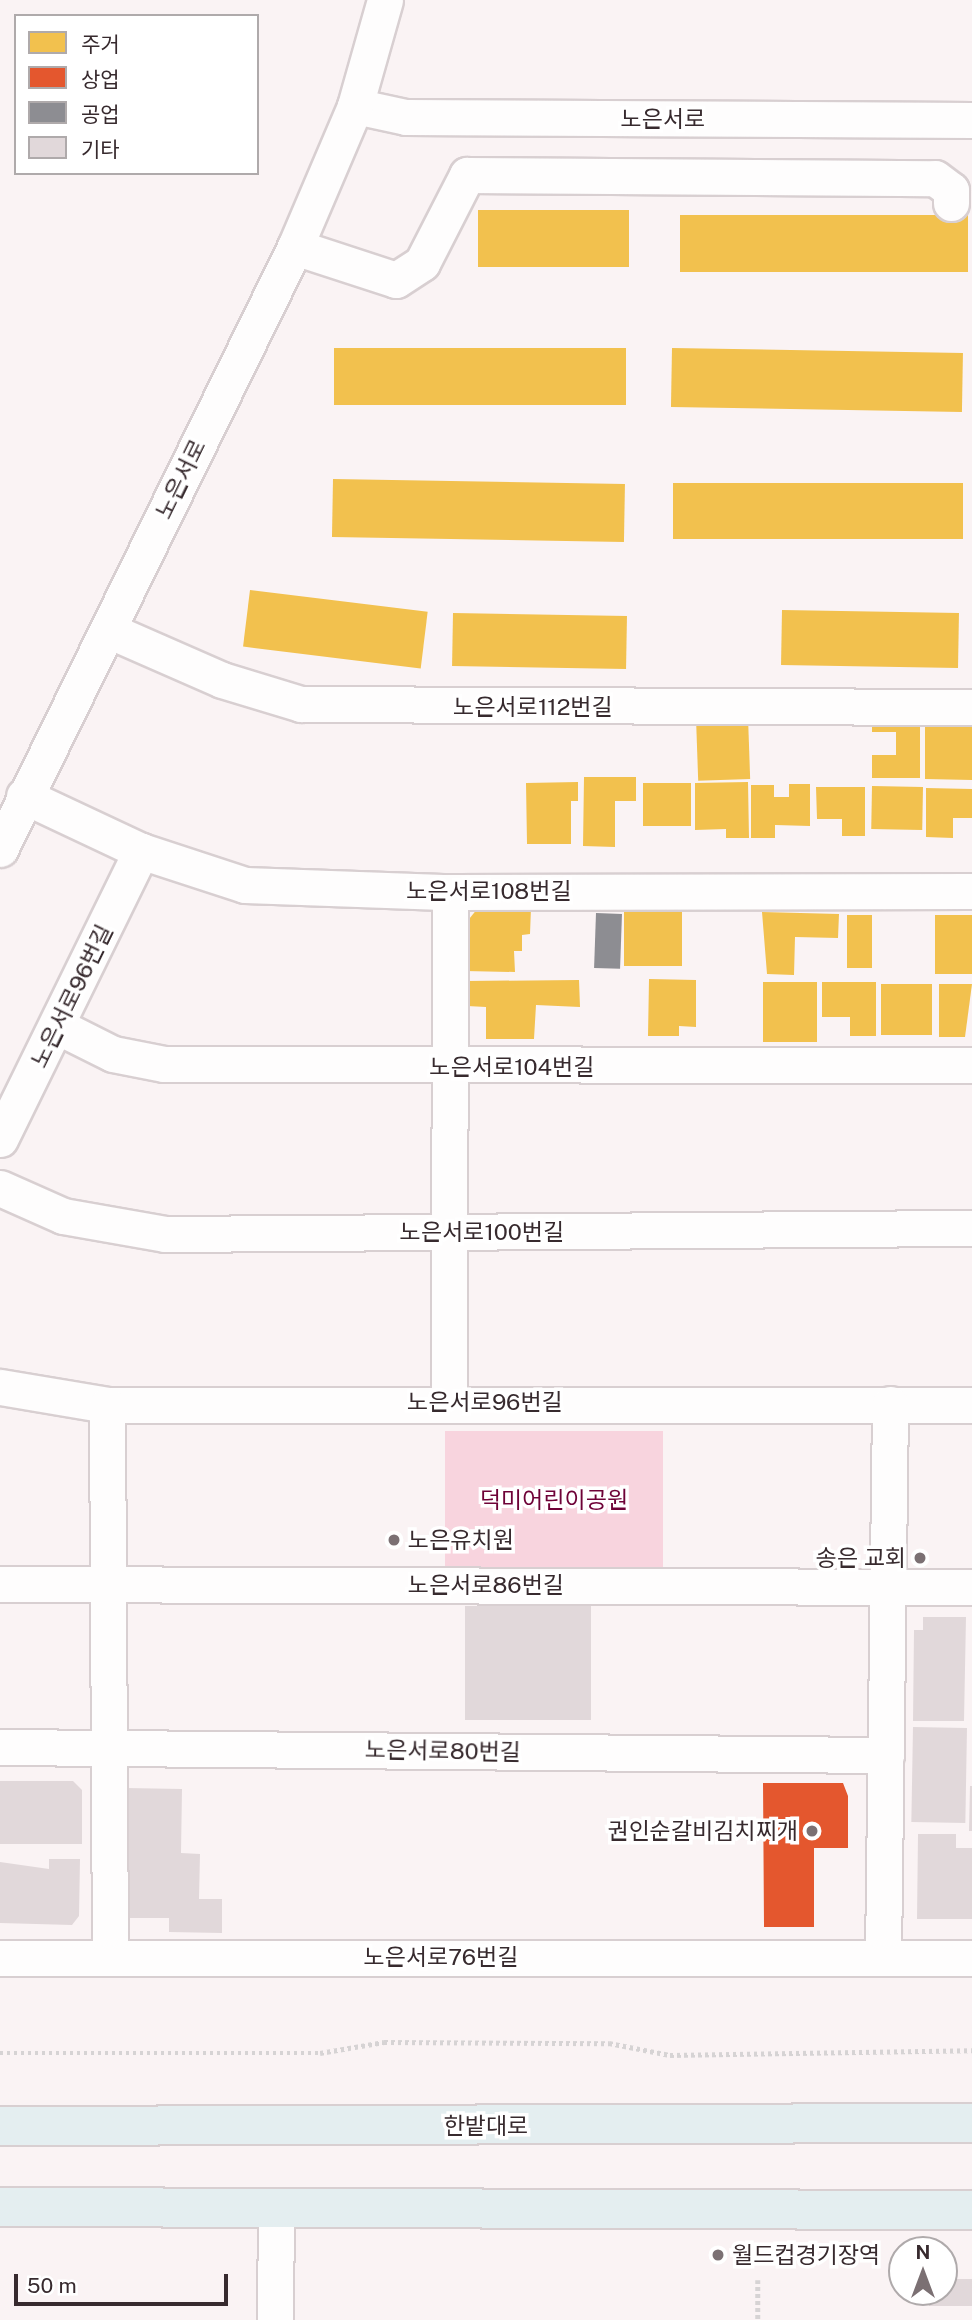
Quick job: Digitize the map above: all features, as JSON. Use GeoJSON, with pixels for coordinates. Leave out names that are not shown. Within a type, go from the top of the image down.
{"type":"FeatureCollection","features":[{"type":"Feature","properties":{"kind":"main road","name":"한밭대로"},"geometry":{"type":"LineString","coordinates":[[0,2126],[969,2123]]}},
{"type":"Feature","properties":{"kind":"main road"},"geometry":{"type":"LineString","coordinates":[[0,2207],[276,2211],[972,2210]]}},
{"type":"Feature","properties":{"kind":"street","name":"노은서로"},"geometry":{"type":"LineString","coordinates":[[0,849],[295,247],[355,106],[385,0]]}},
{"type":"Feature","properties":{"kind":"street","name":"노은서로"},"geometry":{"type":"LineString","coordinates":[[355,106],[406,117],[972,120]]}},
{"type":"Feature","properties":{"kind":"street"},"geometry":{"type":"LineString","coordinates":[[295,247],[396,280],[422,263],[467,175],[934,178],[951,190],[951,203]]}},
{"type":"Feature","properties":{"kind":"street","name":"노은서로112번길"},"geometry":{"type":"LineString","coordinates":[[108,630],[222,680],[302,704],[972,707]]}},
{"type":"Feature","properties":{"kind":"street","name":"노은서로108번길"},"geometry":{"type":"LineString","coordinates":[[24,796],[141,851],[245,885],[450,892],[972,891]]}},
{"type":"Feature","properties":{"kind":"street","name":"노은서로96번길"},"geometry":{"type":"LineString","coordinates":[[0,1139],[59,1027],[141,851]]}},
{"type":"Feature","properties":{"kind":"street"},"geometry":{"type":"LineString","coordinates":[[449,1402],[450,892]]}},
{"type":"Feature","properties":{"kind":"street","name":"노은서로104번길"},"geometry":{"type":"LineString","coordinates":[[59,1027],[113,1054],[164,1064],[450,1067],[972,1065]]}},
{"type":"Feature","properties":{"kind":"street","name":"노은서로100번길"},"geometry":{"type":"LineString","coordinates":[[0,1188],[64,1216],[127,1231],[450,1232],[972,1228]]}},
{"type":"Feature","properties":{"kind":"street","name":"노은서로96번길"},"geometry":{"type":"LineString","coordinates":[[0,1387],[107,1405],[449,1402],[972,1405]]}},
{"type":"Feature","properties":{"kind":"street"},"geometry":{"type":"LineString","coordinates":[[883,1956],[890,1404]]}},
{"type":"Feature","properties":{"kind":"street"},"geometry":{"type":"LineString","coordinates":[[107,1405],[111,1584],[110,1958]]}},
{"type":"Feature","properties":{"kind":"street","name":"노은서로86번길"},"geometry":{"type":"LineString","coordinates":[[0,1584],[972,1587]]}},
{"type":"Feature","properties":{"kind":"street","name":"노은서로80번길"},"geometry":{"type":"LineString","coordinates":[[0,1747],[886,1755]]}},
{"type":"Feature","properties":{"kind":"street","name":"노은서로76번길"},"geometry":{"type":"LineString","coordinates":[[0,1958],[972,1958]]}},
{"type":"Feature","properties":{"kind":"street"},"geometry":{"type":"LineString","coordinates":[[275,2320],[276,2211]]}},
{"type":"Feature","properties":{"kind":"path"},"geometry":{"type":"LineString","coordinates":[[0,2053],[320,2053],[384,2042],[609,2043],[670,2055],[972,2050]]}},
{"type":"Feature","properties":{"kind":"path"},"geometry":{"type":"LineString","coordinates":[[758,2280],[758,2320]]}},
{"type":"Feature","properties":{"kind":"green space","name":"덕미어린이공원"},"geometry":{"type":"Polygon","coordinates":[[[445,1431],[663,1431],[663,1568],[445,1568],[445,1431]]]}},
{"type":"Feature","properties":{"kind":"building: 주거"},"geometry":{"type":"Polygon","coordinates":[[[478,210],[629,210],[629,267],[478,267],[478,210]]]}},
{"type":"Feature","properties":{"kind":"building: 주거"},"geometry":{"type":"Polygon","coordinates":[[[680,215],[968,215],[968,272],[680,272],[680,215]]]}},
{"type":"Feature","properties":{"kind":"building: 주거"},"geometry":{"type":"Polygon","coordinates":[[[334,348],[626,348],[626,405],[334,405],[334,348]]]}},
{"type":"Feature","properties":{"kind":"building: 주거"},"geometry":{"type":"Polygon","coordinates":[[[672,348],[963,353],[962,412],[671,407],[672,348]]]}},
{"type":"Feature","properties":{"kind":"building: 주거"},"geometry":{"type":"Polygon","coordinates":[[[333,479],[625,484],[624,542],[332,537],[333,479]]]}},
{"type":"Feature","properties":{"kind":"building: 주거"},"geometry":{"type":"Polygon","coordinates":[[[673,483],[963,483],[963,539],[673,539],[673,483]]]}},
{"type":"Feature","properties":{"kind":"building: 주거"},"geometry":{"type":"Polygon","coordinates":[[[250,590],[428,612],[421,668],[243,647],[250,590]]]}},
{"type":"Feature","properties":{"kind":"building: 주거"},"geometry":{"type":"Polygon","coordinates":[[[782,610],[959,613],[958,668],[781,665],[782,610]]]}},
{"type":"Feature","properties":{"kind":"building: 주거"},"geometry":{"type":"Polygon","coordinates":[[[453,613],[627,616],[626,669],[452,666],[453,613]]]}},
{"type":"Feature","properties":{"kind":"building: 주거"},"geometry":{"type":"Polygon","coordinates":[[[748,717],[750,779],[698,781],[696,719],[748,717]]]}},
{"type":"Feature","properties":{"kind":"building: 주거"},"geometry":{"type":"Polygon","coordinates":[[[872,718],[920,718],[920,778],[872,778],[872,755],[896,755],[896,732],[872,732],[872,718]]]}},
{"type":"Feature","properties":{"kind":"building: 주거"},"geometry":{"type":"Polygon","coordinates":[[[925,718],[962,718],[972,727],[972,780],[925,779],[925,718]]]}},
{"type":"Feature","properties":{"kind":"building: 주거"},"geometry":{"type":"Polygon","coordinates":[[[584,777],[636,777],[636,801],[615,801],[615,847],[583,846],[584,777]]]}},
{"type":"Feature","properties":{"kind":"building: 주거"},"geometry":{"type":"Polygon","coordinates":[[[578,782],[578,801],[571,801],[571,844],[527,844],[526,783],[578,782]]]}},
{"type":"Feature","properties":{"kind":"building: 주거"},"geometry":{"type":"Polygon","coordinates":[[[748,782],[749,838],[726,838],[726,829],[695,830],[695,783],[748,782]]]}},
{"type":"Feature","properties":{"kind":"building: 주거"},"geometry":{"type":"Polygon","coordinates":[[[643,783],[691,783],[691,826],[643,826],[643,783]]]}},
{"type":"Feature","properties":{"kind":"building: 주거"},"geometry":{"type":"Polygon","coordinates":[[[789,784],[810,784],[810,826],[775,825],[775,838],[751,838],[751,785],[774,785],[774,797],[789,797],[789,784]]]}},
{"type":"Feature","properties":{"kind":"building: 주거"},"geometry":{"type":"Polygon","coordinates":[[[872,786],[923,787],[922,830],[871,829],[872,786]]]}},
{"type":"Feature","properties":{"kind":"building: 주거"},"geometry":{"type":"Polygon","coordinates":[[[816,787],[865,787],[865,836],[842,836],[842,819],[817,819],[816,787]]]}},
{"type":"Feature","properties":{"kind":"building: 주거"},"geometry":{"type":"Polygon","coordinates":[[[926,788],[972,789],[972,818],[953,818],[953,838],[926,837],[926,788]]]}},
{"type":"Feature","properties":{"kind":"building: 주거"},"geometry":{"type":"Polygon","coordinates":[[[478,908],[531,908],[530,934],[522,935],[522,951],[514,951],[515,972],[465,971],[465,924],[478,908]]]}},
{"type":"Feature","properties":{"kind":"building: 주거"},"geometry":{"type":"Polygon","coordinates":[[[624,911],[682,911],[682,966],[624,966],[624,911]]]}},
{"type":"Feature","properties":{"kind":"building: 주거"},"geometry":{"type":"Polygon","coordinates":[[[762,912],[839,914],[838,938],[795,937],[794,975],[767,974],[762,912]]]}},
{"type":"Feature","properties":{"kind":"building: 주거"},"geometry":{"type":"Polygon","coordinates":[[[847,915],[872,915],[872,968],[847,968],[847,915]]]}},
{"type":"Feature","properties":{"kind":"building: 주거"},"geometry":{"type":"Polygon","coordinates":[[[935,915],[972,915],[972,974],[935,974],[935,915]]]}},
{"type":"Feature","properties":{"kind":"building: 주거"},"geometry":{"type":"Polygon","coordinates":[[[649,979],[696,980],[696,1027],[679,1026],[679,1036],[648,1036],[649,979]]]}},
{"type":"Feature","properties":{"kind":"building: 주거"},"geometry":{"type":"Polygon","coordinates":[[[579,980],[580,1007],[536,1005],[534,1039],[486,1039],[486,1007],[467,1006],[468,981],[579,980]]]}},
{"type":"Feature","properties":{"kind":"building: 주거"},"geometry":{"type":"Polygon","coordinates":[[[763,982],[817,982],[817,1042],[763,1042],[763,982]]]}},
{"type":"Feature","properties":{"kind":"building: 주거"},"geometry":{"type":"Polygon","coordinates":[[[822,982],[876,982],[876,1036],[850,1036],[850,1017],[822,1017],[822,982]]]}},
{"type":"Feature","properties":{"kind":"building: 주거"},"geometry":{"type":"Polygon","coordinates":[[[881,984],[932,984],[932,1035],[881,1035],[881,984]]]}},
{"type":"Feature","properties":{"kind":"building: 주거"},"geometry":{"type":"Polygon","coordinates":[[[939,984],[972,984],[965,1037],[939,1037],[939,984]]]}},
{"type":"Feature","properties":{"kind":"building: 상업"},"geometry":{"type":"Polygon","coordinates":[[[763,1783],[843,1783],[848,1796],[848,1848],[814,1848],[814,1927],[764,1927],[763,1783]]]}},
{"type":"Feature","properties":{"kind":"building: 공업"},"geometry":{"type":"Polygon","coordinates":[[[596,913],[622,914],[620,969],[594,968],[596,913]]]}},
{"type":"Feature","properties":{"kind":"building: 기타"},"geometry":{"type":"Polygon","coordinates":[[[465,1606],[591,1606],[591,1720],[465,1720],[465,1606]]]}},
{"type":"Feature","properties":{"kind":"building: 기타"},"geometry":{"type":"Polygon","coordinates":[[[923,1617],[966,1617],[964,1721],[913,1721],[914,1630],[923,1630],[923,1617]]]}},
{"type":"Feature","properties":{"kind":"building: 기타"},"geometry":{"type":"Polygon","coordinates":[[[913,1727],[967,1728],[965,1823],[911,1822],[913,1727]]]}},
{"type":"Feature","properties":{"kind":"building: 기타"},"geometry":{"type":"Polygon","coordinates":[[[0,1781],[73,1781],[82,1790],[82,1844],[0,1844],[0,1781]]]}},
{"type":"Feature","properties":{"kind":"building: 기타"},"geometry":{"type":"Polygon","coordinates":[[[972,1786],[972,1831],[969,1831],[972,1786]]]}},
{"type":"Feature","properties":{"kind":"building: 기타"},"geometry":{"type":"Polygon","coordinates":[[[126,1788],[182,1789],[181,1853],[200,1854],[199,1899],[222,1899],[222,1933],[169,1932],[169,1918],[125,1918],[126,1788]]]}},
{"type":"Feature","properties":{"kind":"building: 기타"},"geometry":{"type":"Polygon","coordinates":[[[918,1834],[956,1834],[956,1848],[972,1848],[972,1919],[917,1919],[918,1834]]]}},
{"type":"Feature","properties":{"kind":"building: 기타"},"geometry":{"type":"Polygon","coordinates":[[[49,1859],[80,1859],[79,1916],[72,1925],[0,1923],[0,1862],[49,1869],[49,1859]]]}},
{"type":"Feature","properties":{"kind":"building: 기타"},"geometry":{"type":"Polygon","coordinates":[[[958,2279],[972,2279],[972,2306],[958,2306],[958,2279]]]}},
{"type":"Feature","properties":{"kind":"place","name":"노은유치원"},"geometry":{"type":"Point","coordinates":[394,1540]}},
{"type":"Feature","properties":{"kind":"place","name":"송은 교회"},"geometry":{"type":"Point","coordinates":[920,1558]}},
{"type":"Feature","properties":{"kind":"place","name":"권인순갈비김치찌개"},"geometry":{"type":"Point","coordinates":[812,1831]}},
{"type":"Feature","properties":{"kind":"place","name":"월드컵경기장역"},"geometry":{"type":"Point","coordinates":[718,2255]}}]}
